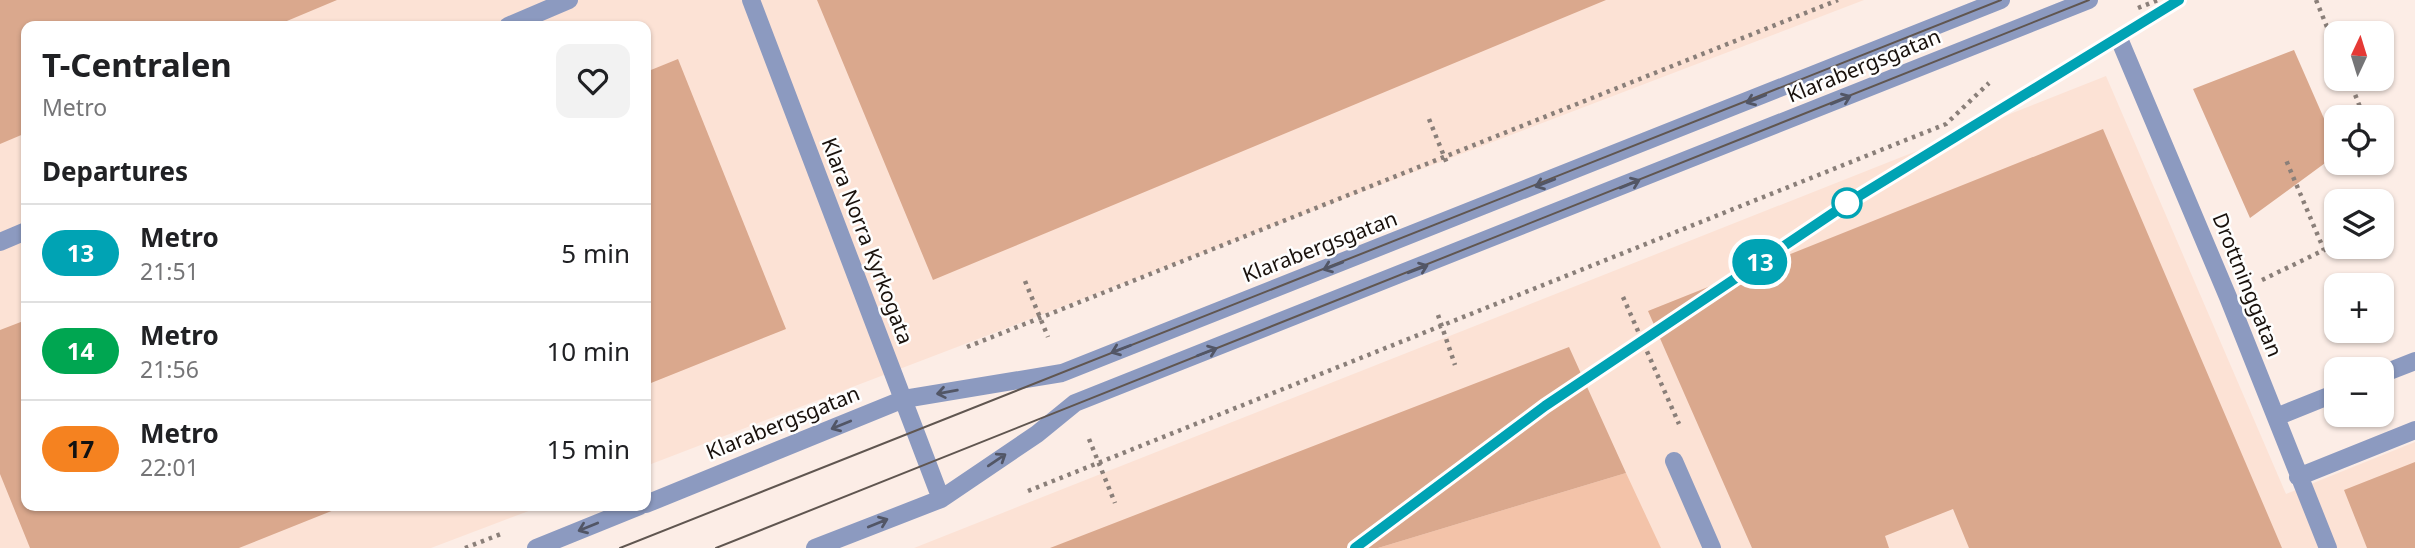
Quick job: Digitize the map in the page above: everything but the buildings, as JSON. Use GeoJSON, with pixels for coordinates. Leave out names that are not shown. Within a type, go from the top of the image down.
{"type":"FeatureCollection","features":[{"type":"Feature","properties":{"kind":"street"},"geometry":{"type":"LineString","coordinates":[[520,21],[569,0]]}},
{"type":"Feature","properties":{"kind":"street","name":"Klara Norra Kyrkogata"},"geometry":{"type":"LineString","coordinates":[[751,0],[941,499]]}},
{"type":"Feature","properties":{"kind":"street","name":"Klarabergsgatan"},"geometry":{"type":"LineString","coordinates":[[651,502],[904,399],[1062,373],[2001,0]]}},
{"type":"Feature","properties":{"kind":"street","name":"Klarabergsgatan"},"geometry":{"type":"LineString","coordinates":[[815,548],[941,499],[1037,434],[1074,404],[2089,0]]}},
{"type":"Feature","properties":{"kind":"street","name":"Drottninggatan"},"geometry":{"type":"LineString","coordinates":[[2120,41],[2228,297],[2328,548]]}},
{"type":"Feature","properties":{"kind":"street"},"geometry":{"type":"LineString","coordinates":[[0,242],[21,233]]}},
{"type":"Feature","properties":{"kind":"street"},"geometry":{"type":"LineString","coordinates":[[2394,369],[2415,361]]}},
{"type":"Feature","properties":{"kind":"street"},"geometry":{"type":"LineString","coordinates":[[2276,417],[2324,398]]}},
{"type":"Feature","properties":{"kind":"street"},"geometry":{"type":"LineString","coordinates":[[2298,477],[2415,430]]}},
{"type":"Feature","properties":{"kind":"street"},"geometry":{"type":"LineString","coordinates":[[1674,461],[1712,548]]}},
{"type":"Feature","properties":{"kind":"street"},"geometry":{"type":"LineString","coordinates":[[536,548],[628,511]]}},
{"type":"Feature","properties":{"kind":"path"},"geometry":{"type":"LineString","coordinates":[[955,351],[1838,0]]}},
{"type":"Feature","properties":{"kind":"path"},"geometry":{"type":"LineString","coordinates":[[2134,9],[2158,0]]}},
{"type":"Feature","properties":{"kind":"path"},"geometry":{"type":"LineString","coordinates":[[2316,0],[2325,21]]}},
{"type":"Feature","properties":{"kind":"path"},"geometry":{"type":"LineString","coordinates":[[1022,493],[1946,124],[1991,81]]}},
{"type":"Feature","properties":{"kind":"path"},"geometry":{"type":"LineString","coordinates":[[1429,119],[1448,166]]}},
{"type":"Feature","properties":{"kind":"path"},"geometry":{"type":"LineString","coordinates":[[2228,297],[2324,250],[2286,160]]}},
{"type":"Feature","properties":{"kind":"path"},"geometry":{"type":"LineString","coordinates":[[1623,297],[1683,432],[1674,461]]}},
{"type":"Feature","properties":{"kind":"path"},"geometry":{"type":"LineString","coordinates":[[1438,315],[1455,365]]}},
{"type":"Feature","properties":{"kind":"shaded area"},"geometry":{"type":"Polygon","coordinates":[[[0,0],[1864,0],[651,464],[651,21],[21,21],[21,511],[529,511],[431,548],[0,548],[0,0]]]}},
{"type":"Feature","properties":{"kind":"shaded area"},"geometry":{"type":"Polygon","coordinates":[[[2106,76],[2286,494],[2415,442],[2415,548],[914,548],[2106,76]]]}},
{"type":"Feature","properties":{"kind":"shaded area"},"geometry":{"type":"Polygon","coordinates":[[[1626,473],[1661,548],[1378,548],[1626,473]]]}},
{"type":"Feature","properties":{"kind":"tram line"},"geometry":{"type":"LineString","coordinates":[[620,548],[2001,0]]}},
{"type":"Feature","properties":{"kind":"tram line"},"geometry":{"type":"LineString","coordinates":[[716,548],[2089,0]]}},
{"type":"Feature","properties":{"kind":"metro line","name":"13"},"geometry":{"type":"LineString","coordinates":[[1355,548],[1545,406],[1851,201],[2179,0]]}}]}
